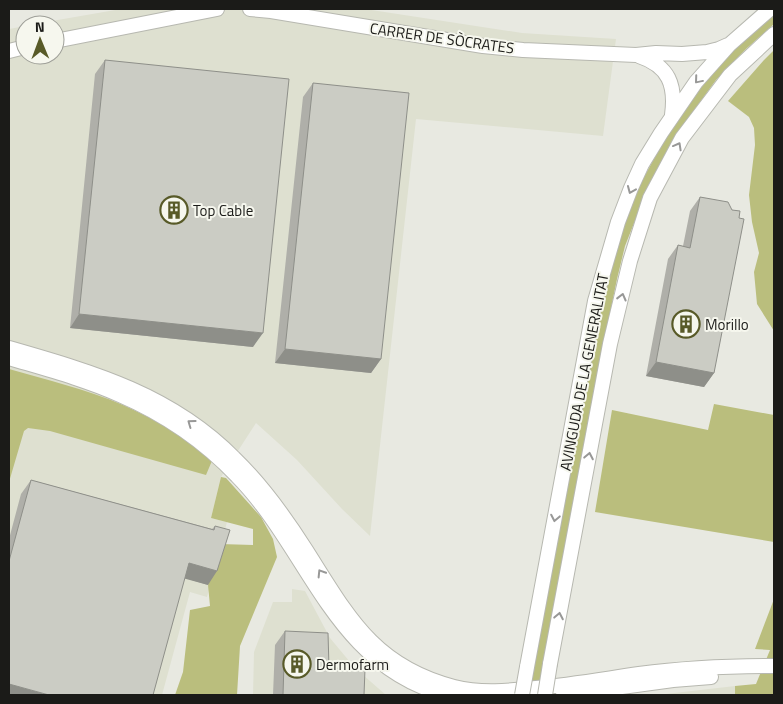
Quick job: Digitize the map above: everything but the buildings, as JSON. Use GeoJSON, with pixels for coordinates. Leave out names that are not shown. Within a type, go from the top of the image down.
{"type":"FeatureCollection","features":[{"type":"Feature","properties":{"kind":"street"},"geometry":{"type":"LineString","coordinates":[[65,39],[217,9]]}},
{"type":"Feature","properties":{"kind":"street","name":"CARRER DE SÒCRATES"},"geometry":{"type":"LineString","coordinates":[[250,9],[483,46],[523,50],[636,55],[656,53],[695,54],[729,45]]}},
{"type":"Feature","properties":{"kind":"street","name":"AVINGUDA DE LA GENERALITAT"},"geometry":{"type":"LineString","coordinates":[[522,695],[595,301],[618,222],[642,164],[696,82],[729,45],[770,9]]}},
{"type":"Feature","properties":{"kind":"street","name":"AVINGUDA DE LA GENERALITAT"},"geometry":{"type":"LineString","coordinates":[[544,695],[610,344],[630,261],[650,198],[682,138],[730,75],[774,34]]}},
{"type":"Feature","properties":{"kind":"street","name":"CARRER DE SÒCRATES"},"geometry":{"type":"LineString","coordinates":[[636,55],[657,64],[665,72],[673,90],[672,117]]}},
{"type":"Feature","properties":{"kind":"street"},"geometry":{"type":"LineString","coordinates":[[9,348],[75,367],[119,383],[165,405],[206,434],[232,456],[272,501],[306,549],[337,599],[370,641],[403,666],[433,681],[457,688],[506,692],[684,669],[756,670],[774,674]]}},
{"type":"Feature","properties":{"kind":"street"},"geometry":{"type":"LineString","coordinates":[[9,358],[85,381],[118,394],[146,407],[171,422],[212,451],[263,505],[337,617],[352,636],[388,668],[423,688],[446,695]]}},
{"type":"Feature","properties":{"kind":"street"},"geometry":{"type":"LineString","coordinates":[[563,695],[673,680],[720,676],[774,666]]}},
{"type":"Feature","properties":{"kind":"shaded area"},"geometry":{"type":"Polygon","coordinates":[[[121,9],[365,9],[522,33],[616,39],[603,136],[416,119],[370,536],[297,460],[256,423],[221,477],[211,518],[227,522],[207,597],[190,592],[162,695],[9,695],[9,29],[15,28],[15,65],[65,65],[65,19],[121,9]]]}},
{"type":"Feature","properties":{"kind":"shaded area"},"geometry":{"type":"Polygon","coordinates":[[[292,589],[305,591],[330,638],[355,668],[386,695],[253,695],[254,652],[273,602],[292,602],[292,589]]]}},
{"type":"Feature","properties":{"kind":"shaded area"},"geometry":{"type":"Polygon","coordinates":[[[735,686],[735,695],[657,695],[735,686]]]}},
{"type":"Feature","properties":{"kind":"green space"},"geometry":{"type":"Polygon","coordinates":[[[774,14],[774,24],[716,80],[684,124],[658,168],[625,246],[597,377],[538,695],[528,695],[600,313],[625,220],[643,179],[661,146],[692,98],[736,47],[774,14]]]}},
{"type":"Feature","properties":{"kind":"green space"},"geometry":{"type":"Polygon","coordinates":[[[774,50],[774,331],[757,304],[754,272],[759,253],[752,222],[749,195],[755,145],[754,128],[749,117],[728,101],[774,50]]]}},
{"type":"Feature","properties":{"kind":"green space"},"geometry":{"type":"Polygon","coordinates":[[[9,369],[95,394],[146,416],[214,456],[206,475],[50,431],[28,428],[24,431],[9,482],[9,369]]]}},
{"type":"Feature","properties":{"kind":"green space"},"geometry":{"type":"Polygon","coordinates":[[[714,404],[774,415],[774,542],[595,512],[612,410],[708,430],[714,404]]]}},
{"type":"Feature","properties":{"kind":"green space"},"geometry":{"type":"Polygon","coordinates":[[[221,477],[226,478],[261,517],[273,539],[277,557],[240,646],[237,695],[175,695],[183,672],[190,610],[210,606],[208,585],[220,544],[253,545],[253,529],[211,518],[221,477]]]}},
{"type":"Feature","properties":{"kind":"green space"},"geometry":{"type":"Polygon","coordinates":[[[774,599],[774,695],[735,695],[735,686],[756,684],[770,650],[755,649],[774,599]]]}},
{"type":"Feature","properties":{"kind":"place","name":"Top Cable"},"geometry":{"type":"Point","coordinates":[174,210]}},
{"type":"Feature","properties":{"kind":"place","name":"Morillo"},"geometry":{"type":"Point","coordinates":[686,324]}},
{"type":"Feature","properties":{"kind":"place","name":"Dermofarm"},"geometry":{"type":"Point","coordinates":[297,664]}}]}
